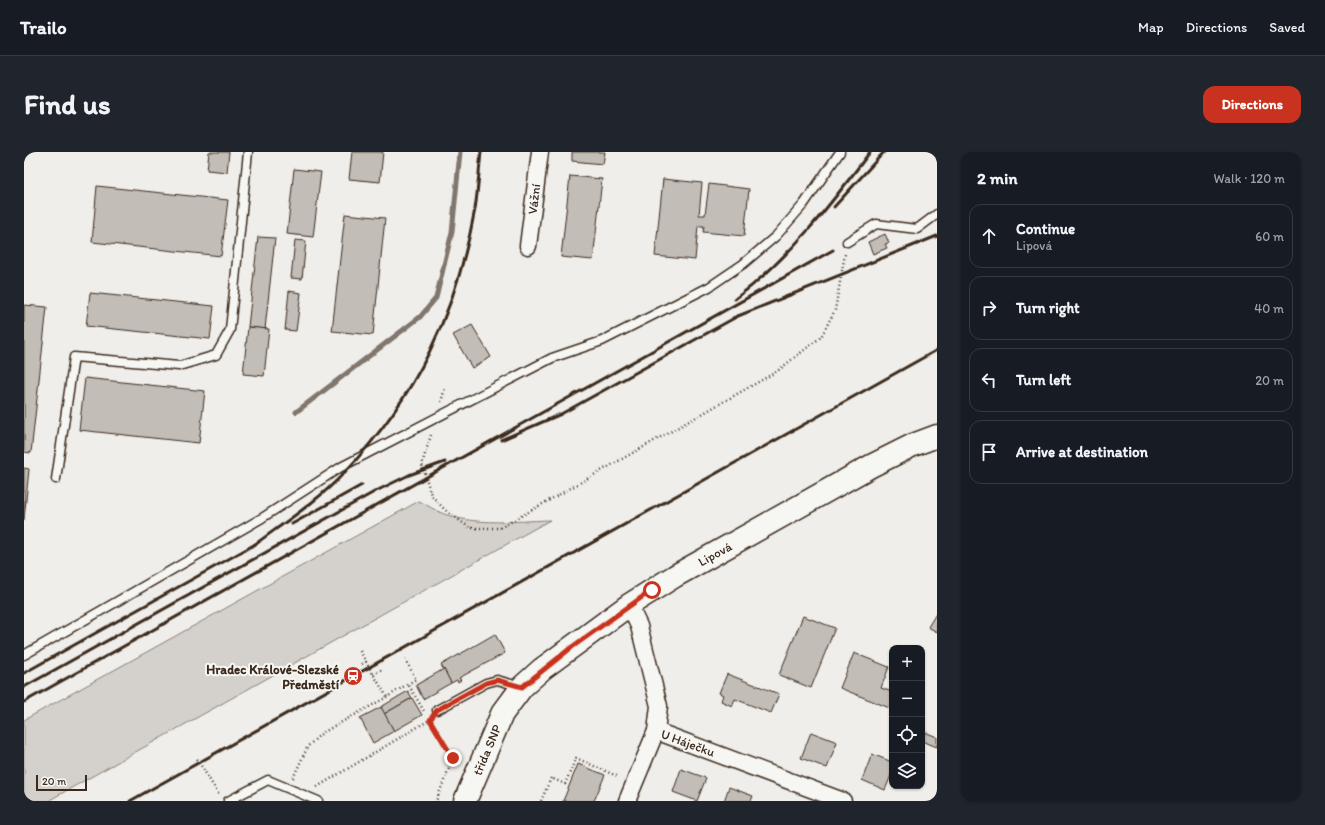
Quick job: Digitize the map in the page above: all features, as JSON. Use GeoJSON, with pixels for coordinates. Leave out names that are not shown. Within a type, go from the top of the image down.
{"type":"FeatureCollection","features":[{"type":"Feature","properties":{"kind":"street","name":"Vážní"},"geometry":{"type":"LineString","coordinates":[[528,246],[540,152]]}},
{"type":"Feature","properties":{"kind":"street","name":"Lipová"},"geometry":{"type":"LineString","coordinates":[[517,694],[542,669],[629,605],[675,576],[871,466],[913,445],[937,436]]}},
{"type":"Feature","properties":{"kind":"street","name":"U Háječku"},"geometry":{"type":"LineString","coordinates":[[629,605],[639,626],[659,706],[656,731],[843,801]]}},
{"type":"Feature","properties":{"kind":"street","name":"třída SNP"},"geometry":{"type":"LineString","coordinates":[[465,801],[495,729],[517,694]]}},
{"type":"Feature","properties":{"kind":"street"},"geometry":{"type":"LineString","coordinates":[[627,801],[656,731]]}},
{"type":"Feature","properties":{"kind":"lane"},"geometry":{"type":"LineString","coordinates":[[56,479],[74,357],[179,366],[216,355],[230,330],[248,152]]}},
{"type":"Feature","properties":{"kind":"lane"},"geometry":{"type":"LineString","coordinates":[[24,655],[262,518],[341,467],[552,358],[602,341],[676,304],[721,279],[744,264],[776,236],[804,204],[840,152]]}},
{"type":"Feature","properties":{"kind":"lane"},"geometry":{"type":"LineString","coordinates":[[848,242],[876,224],[916,229],[937,214]]}},
{"type":"Feature","properties":{"kind":"lane"},"geometry":{"type":"LineString","coordinates":[[437,710],[486,683],[497,680],[517,694]]}},
{"type":"Feature","properties":{"kind":"lane"},"geometry":{"type":"LineString","coordinates":[[228,801],[268,780],[306,794],[318,801]]}},
{"type":"Feature","properties":{"kind":"path"},"geometry":{"type":"LineString","coordinates":[[445,388],[422,464],[431,495],[445,510],[470,528],[500,528],[776,372],[821,337],[835,310],[848,242]]}},
{"type":"Feature","properties":{"kind":"path"},"geometry":{"type":"LineString","coordinates":[[360,652],[387,697]]}},
{"type":"Feature","properties":{"kind":"path"},"geometry":{"type":"LineString","coordinates":[[288,788],[308,746],[322,733],[416,679],[404,660]]}},
{"type":"Feature","properties":{"kind":"path"},"geometry":{"type":"LineString","coordinates":[[362,664],[366,662]]}},
{"type":"Feature","properties":{"kind":"path"},"geometry":{"type":"LineString","coordinates":[[373,674],[382,668]]}},
{"type":"Feature","properties":{"kind":"path"},"geometry":{"type":"LineString","coordinates":[[408,684],[453,758],[436,801]]}},
{"type":"Feature","properties":{"kind":"path"},"geometry":{"type":"LineString","coordinates":[[306,794],[329,778],[430,720],[437,710]]}},
{"type":"Feature","properties":{"kind":"path"},"geometry":{"type":"LineString","coordinates":[[541,801],[551,778],[565,784],[576,758],[634,784]]}},
{"type":"Feature","properties":{"kind":"path"},"geometry":{"type":"LineString","coordinates":[[197,759],[222,801]]}},
{"type":"Feature","properties":{"kind":"shaded area"},"geometry":{"type":"Polygon","coordinates":[[[419,501],[444,514],[470,520],[510,522],[550,520],[48,801],[24,801],[24,720],[419,501]]]}},
{"type":"Feature","properties":{"kind":"building"},"geometry":{"type":"Polygon","coordinates":[[[209,152],[229,152],[227,172],[207,170],[209,152]]]}},
{"type":"Feature","properties":{"kind":"building"},"geometry":{"type":"Polygon","coordinates":[[[352,152],[383,152],[380,182],[349,179],[352,152]]]}},
{"type":"Feature","properties":{"kind":"building"},"geometry":{"type":"Polygon","coordinates":[[[572,152],[605,152],[603,164],[572,161],[572,152]]]}},
{"type":"Feature","properties":{"kind":"building"},"geometry":{"type":"Polygon","coordinates":[[[294,169],[321,172],[313,237],[287,234],[294,169]]]}},
{"type":"Feature","properties":{"kind":"building"},"geometry":{"type":"Polygon","coordinates":[[[570,176],[602,179],[593,260],[561,257],[570,176]]]}},
{"type":"Feature","properties":{"kind":"building"},"geometry":{"type":"Polygon","coordinates":[[[663,179],[702,183],[699,215],[705,215],[709,184],[749,189],[744,236],[703,232],[704,226],[698,226],[695,260],[655,256],[663,179]]]}},
{"type":"Feature","properties":{"kind":"building"},"geometry":{"type":"Polygon","coordinates":[[[97,186],[228,200],[221,256],[92,242],[97,186]]]}},
{"type":"Feature","properties":{"kind":"building"},"geometry":{"type":"Polygon","coordinates":[[[345,214],[385,218],[373,335],[332,331],[345,214]]]}},
{"type":"Feature","properties":{"kind":"building"},"geometry":{"type":"Polygon","coordinates":[[[885,234],[889,243],[885,244],[887,248],[873,254],[868,242],[885,234]]]}},
{"type":"Feature","properties":{"kind":"building"},"geometry":{"type":"Polygon","coordinates":[[[258,237],[275,238],[265,329],[248,327],[258,237]]]}},
{"type":"Feature","properties":{"kind":"building"},"geometry":{"type":"Polygon","coordinates":[[[295,240],[306,241],[302,279],[291,278],[295,240]]]}},
{"type":"Feature","properties":{"kind":"building"},"geometry":{"type":"Polygon","coordinates":[[[289,291],[301,293],[296,331],[285,330],[289,291]]]}},
{"type":"Feature","properties":{"kind":"building"},"geometry":{"type":"Polygon","coordinates":[[[90,293],[214,306],[210,339],[86,326],[90,293]]]}},
{"type":"Feature","properties":{"kind":"building"},"geometry":{"type":"Polygon","coordinates":[[[24,305],[47,307],[31,453],[24,452],[24,305]]]}},
{"type":"Feature","properties":{"kind":"building"},"geometry":{"type":"Polygon","coordinates":[[[472,325],[491,357],[472,368],[453,335],[472,325]]]}},
{"type":"Feature","properties":{"kind":"building"},"geometry":{"type":"Polygon","coordinates":[[[248,327],[269,329],[264,376],[243,374],[248,327]]]}},
{"type":"Feature","properties":{"kind":"building"},"geometry":{"type":"Polygon","coordinates":[[[85,378],[205,391],[199,443],[79,430],[85,378]]]}},
{"type":"Feature","properties":{"kind":"building"},"geometry":{"type":"Polygon","coordinates":[[[24,468],[29,469],[24,520],[24,468]]]}},
{"type":"Feature","properties":{"kind":"building"},"geometry":{"type":"Polygon","coordinates":[[[937,612],[937,632],[928,627],[937,612]]]}},
{"type":"Feature","properties":{"kind":"building"},"geometry":{"type":"Polygon","coordinates":[[[803,616],[835,628],[811,688],[779,675],[803,616]]]}},
{"type":"Feature","properties":{"kind":"building"},"geometry":{"type":"Polygon","coordinates":[[[495,634],[505,653],[459,678],[461,680],[458,682],[457,680],[451,683],[441,665],[495,634]]]}},
{"type":"Feature","properties":{"kind":"building"},"geometry":{"type":"Polygon","coordinates":[[[854,653],[889,667],[881,688],[889,691],[889,708],[840,688],[854,653]]]}},
{"type":"Feature","properties":{"kind":"building"},"geometry":{"type":"Polygon","coordinates":[[[444,669],[451,683],[423,699],[416,685],[444,669]]]}},
{"type":"Feature","properties":{"kind":"building"},"geometry":{"type":"Polygon","coordinates":[[[727,674],[779,694],[771,713],[735,699],[732,706],[721,701],[723,695],[719,693],[727,674]]]}},
{"type":"Feature","properties":{"kind":"building"},"geometry":{"type":"Polygon","coordinates":[[[408,691],[412,698],[384,714],[381,707],[408,691]]]}},
{"type":"Feature","properties":{"kind":"building"},"geometry":{"type":"Polygon","coordinates":[[[412,698],[422,715],[394,731],[384,714],[412,698]]]}},
{"type":"Feature","properties":{"kind":"building"},"geometry":{"type":"Polygon","coordinates":[[[381,707],[394,731],[373,743],[360,718],[381,707]]]}},
{"type":"Feature","properties":{"kind":"building"},"geometry":{"type":"Polygon","coordinates":[[[811,732],[837,742],[827,768],[801,758],[811,732]]]}},
{"type":"Feature","properties":{"kind":"building"},"geometry":{"type":"Polygon","coordinates":[[[925,732],[937,737],[937,747],[925,742],[925,732]]]}},
{"type":"Feature","properties":{"kind":"building"},"geometry":{"type":"Polygon","coordinates":[[[872,754],[889,761],[889,780],[885,790],[862,780],[872,754]]]}},
{"type":"Feature","properties":{"kind":"building"},"geometry":{"type":"Polygon","coordinates":[[[578,764],[605,775],[594,801],[563,801],[578,764]]]}},
{"type":"Feature","properties":{"kind":"building"},"geometry":{"type":"Polygon","coordinates":[[[681,769],[706,778],[697,801],[673,792],[681,769]]]}},
{"type":"Feature","properties":{"kind":"building"},"geometry":{"type":"Polygon","coordinates":[[[729,787],[753,796],[751,801],[724,801],[729,787]]]}},
{"type":"Feature","properties":{"kind":"waterway"},"geometry":{"type":"LineString","coordinates":[[296,412],[420,317],[436,298],[452,232],[460,152]]}},
{"type":"Feature","properties":{"kind":"railway"},"geometry":{"type":"LineString","coordinates":[[254,545],[312,502],[344,473],[370,444],[393,414],[413,383],[430,351],[457,283],[467,247],[475,209],[481,152]]}},
{"type":"Feature","properties":{"kind":"railway"},"geometry":{"type":"LineString","coordinates":[[735,299],[773,267],[791,249],[840,192],[870,152]]}},
{"type":"Feature","properties":{"kind":"railway"},"geometry":{"type":"LineString","coordinates":[[834,207],[884,152]]}},
{"type":"Feature","properties":{"kind":"railway"},"geometry":{"type":"LineString","coordinates":[[733,318],[937,236]]}},
{"type":"Feature","properties":{"kind":"railway"},"geometry":{"type":"LineString","coordinates":[[24,702],[833,250]]}},
{"type":"Feature","properties":{"kind":"railway"},"geometry":{"type":"LineString","coordinates":[[501,440],[561,414],[738,316]]}},
{"type":"Feature","properties":{"kind":"railway"},"geometry":{"type":"LineString","coordinates":[[130,801],[937,350]]}},
{"type":"Feature","properties":{"kind":"railway"},"geometry":{"type":"LineString","coordinates":[[24,687],[376,491],[409,475],[445,462]]}},
{"type":"Feature","properties":{"kind":"railway"},"geometry":{"type":"LineString","coordinates":[[292,524],[362,485]]}},
{"type":"Feature","properties":{"kind":"railway"},"geometry":{"type":"LineString","coordinates":[[24,673],[259,542]]}},
{"type":"Feature","properties":{"kind":"place","name":"Hradec Králové-Slezské Předměstí"},"geometry":{"type":"Point","coordinates":[353,676]}},
{"type":"Feature","properties":{"kind":"route"},"geometry":{"type":"LineString","coordinates":[[453,758],[430,720],[437,710],[486,683],[497,680],[522,687],[542,669],[629,605],[652,590]]}}]}
